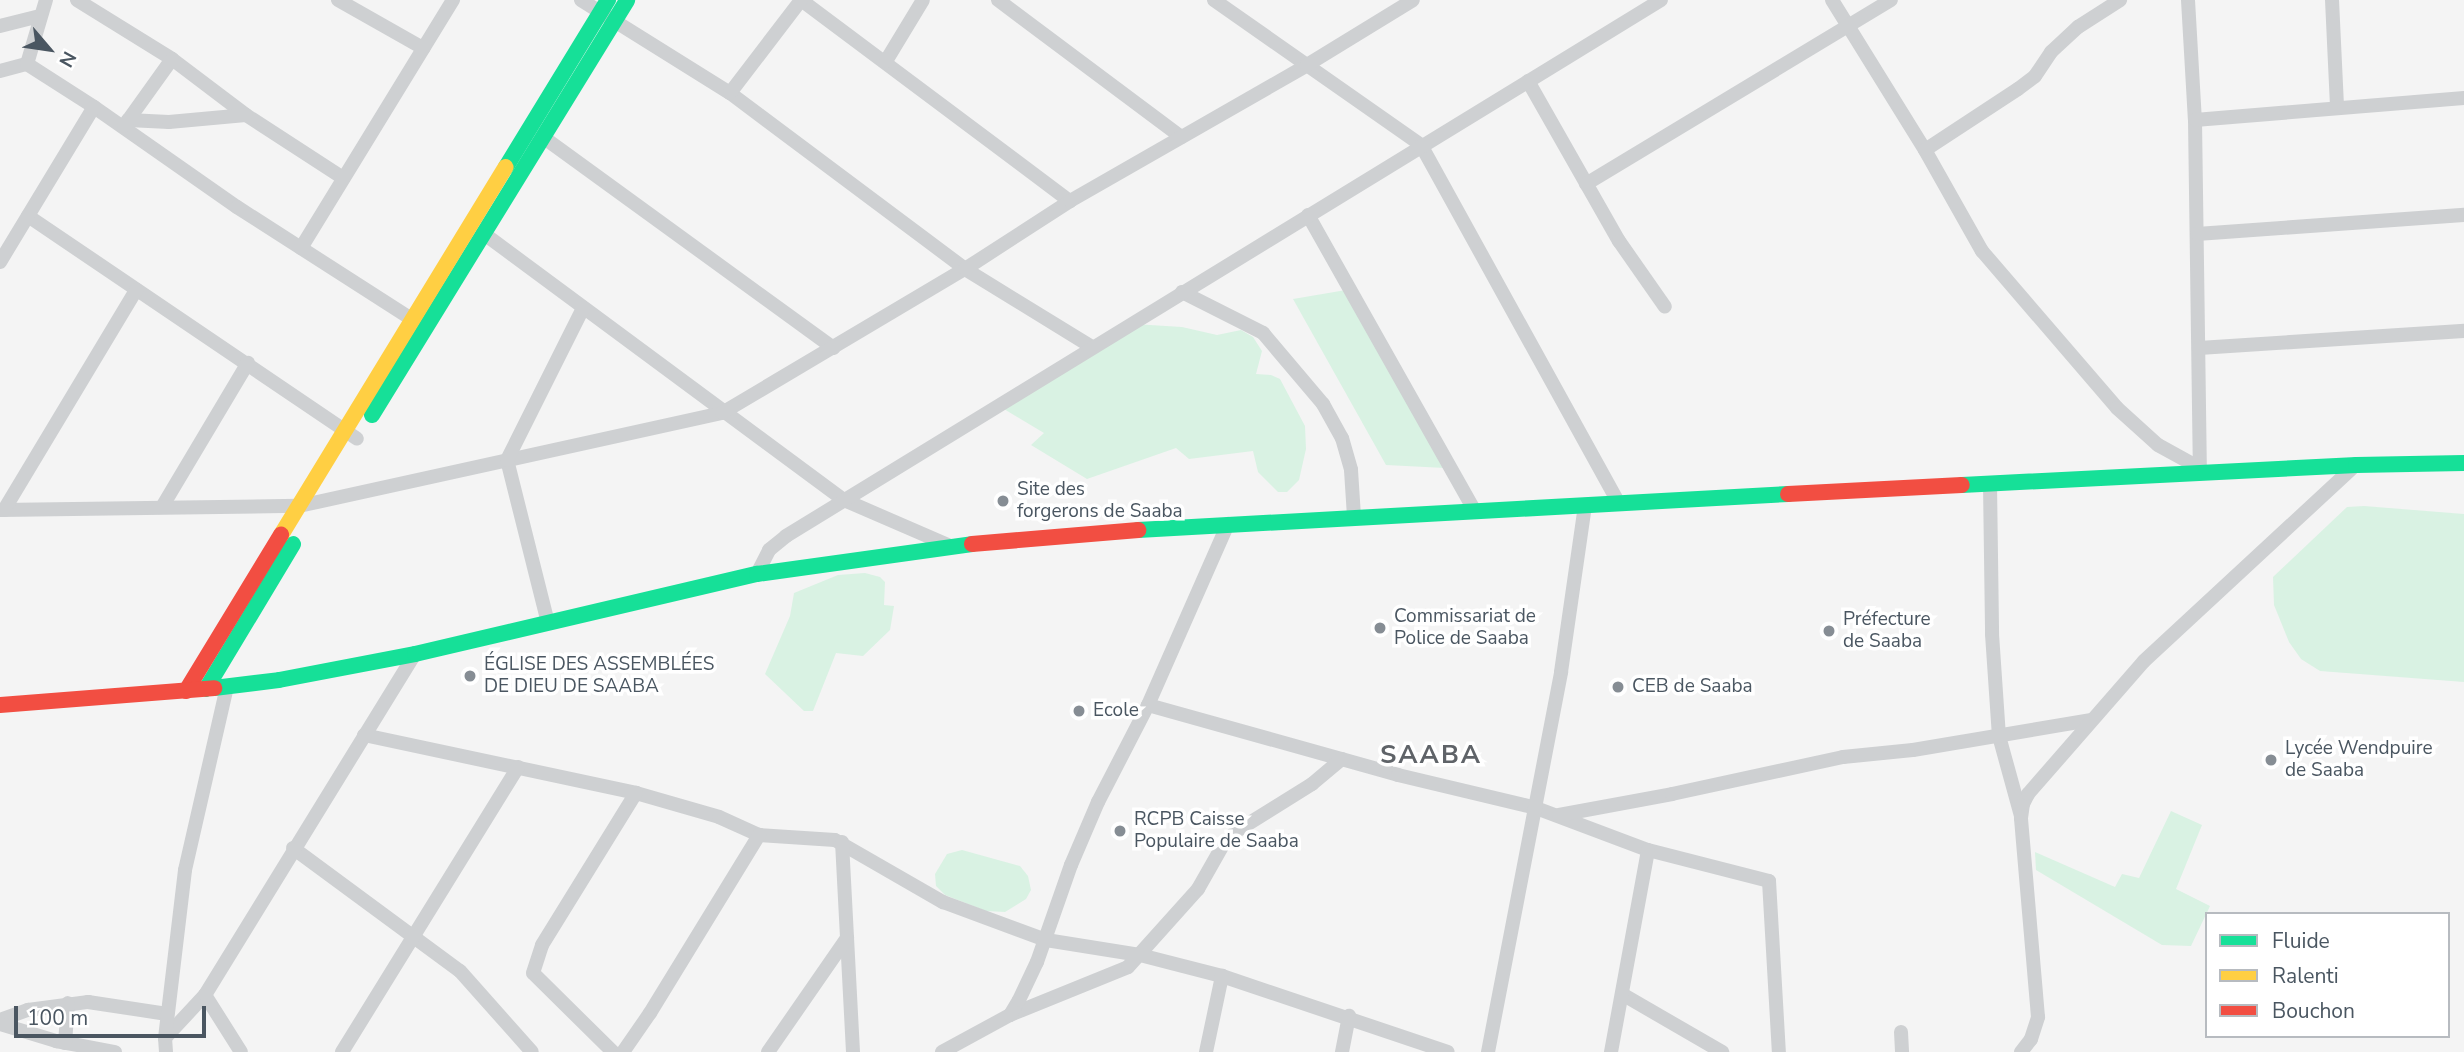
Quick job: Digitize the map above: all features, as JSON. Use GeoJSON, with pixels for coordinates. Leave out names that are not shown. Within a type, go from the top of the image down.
{"type":"FeatureCollection","features":[{"type":"Feature","properties":{"kind":"street"},"geometry":{"type":"LineString","coordinates":[[27,64],[46,0]]}},
{"type":"Feature","properties":{"kind":"street"},"geometry":{"type":"LineString","coordinates":[[76,0],[172,59],[246,115],[343,178]]}},
{"type":"Feature","properties":{"kind":"street"},"geometry":{"type":"LineString","coordinates":[[338,0],[423,48]]}},
{"type":"Feature","properties":{"kind":"street"},"geometry":{"type":"LineString","coordinates":[[301,248],[453,0]]}},
{"type":"Feature","properties":{"kind":"street"},"geometry":{"type":"LineString","coordinates":[[581,0],[608,10],[730,93],[965,270],[1092,346]]}},
{"type":"Feature","properties":{"kind":"street"},"geometry":{"type":"LineString","coordinates":[[206,690],[317,503],[413,320],[608,10],[627,0]]}},
{"type":"Feature","properties":{"kind":"street"},"geometry":{"type":"LineString","coordinates":[[730,93],[801,0],[1070,201]]}},
{"type":"Feature","properties":{"kind":"street"},"geometry":{"type":"LineString","coordinates":[[886,61],[923,0]]}},
{"type":"Feature","properties":{"kind":"street"},"geometry":{"type":"LineString","coordinates":[[999,0],[1181,137]]}},
{"type":"Feature","properties":{"kind":"street"},"geometry":{"type":"LineString","coordinates":[[1214,0],[1421,145],[1619,504]]}},
{"type":"Feature","properties":{"kind":"street"},"geometry":{"type":"LineString","coordinates":[[2,510],[299,506],[722,412],[965,270],[1070,201],[1307,65],[1413,0]]}},
{"type":"Feature","properties":{"kind":"street"},"geometry":{"type":"LineString","coordinates":[[757,574],[769,550],[844,500],[1661,0]]}},
{"type":"Feature","properties":{"kind":"street"},"geometry":{"type":"LineString","coordinates":[[1832,0],[1925,150],[1982,251],[2082,371],[2158,445],[2200,470]]}},
{"type":"Feature","properties":{"kind":"street"},"geometry":{"type":"LineString","coordinates":[[1586,184],[1891,0]]}},
{"type":"Feature","properties":{"kind":"street"},"geometry":{"type":"LineString","coordinates":[[1925,150],[2035,76],[2051,52],[2078,27],[2120,0]]}},
{"type":"Feature","properties":{"kind":"street"},"geometry":{"type":"LineString","coordinates":[[2188,0],[2197,234],[2200,470]]}},
{"type":"Feature","properties":{"kind":"street"},"geometry":{"type":"LineString","coordinates":[[2332,0],[2337,107]]}},
{"type":"Feature","properties":{"kind":"street"},"geometry":{"type":"LineString","coordinates":[[186,691],[299,506],[351,435],[543,137],[608,10]]}},
{"type":"Feature","properties":{"kind":"street"},"geometry":{"type":"LineString","coordinates":[[0,26],[40,16]]}},
{"type":"Feature","properties":{"kind":"street"},"geometry":{"type":"LineString","coordinates":[[125,124],[172,59]]}},
{"type":"Feature","properties":{"kind":"street"},"geometry":{"type":"LineString","coordinates":[[0,71],[27,64],[125,124],[301,248],[413,320]]}},
{"type":"Feature","properties":{"kind":"street"},"geometry":{"type":"LineString","coordinates":[[1528,81],[1619,241],[1665,307]]}},
{"type":"Feature","properties":{"kind":"street"},"geometry":{"type":"LineString","coordinates":[[2194,120],[2464,98]]}},
{"type":"Feature","properties":{"kind":"street"},"geometry":{"type":"LineString","coordinates":[[0,262],[94,107]]}},
{"type":"Feature","properties":{"kind":"street"},"geometry":{"type":"LineString","coordinates":[[125,124],[246,115]]}},
{"type":"Feature","properties":{"kind":"street"},"geometry":{"type":"LineString","coordinates":[[543,137],[833,348]]}},
{"type":"Feature","properties":{"kind":"street"},"geometry":{"type":"LineString","coordinates":[[1308,215],[1475,511]]}},
{"type":"Feature","properties":{"kind":"street"},"geometry":{"type":"LineString","coordinates":[[2197,234],[2464,215]]}},
{"type":"Feature","properties":{"kind":"street"},"geometry":{"type":"LineString","coordinates":[[28,216],[351,435]]}},
{"type":"Feature","properties":{"kind":"street"},"geometry":{"type":"LineString","coordinates":[[483,233],[844,500],[949,546]]}},
{"type":"Feature","properties":{"kind":"street"},"geometry":{"type":"LineString","coordinates":[[2,510],[136,290]]}},
{"type":"Feature","properties":{"kind":"street"},"geometry":{"type":"LineString","coordinates":[[1182,292],[1263,333],[1323,404],[1342,438],[1351,470],[1353,517]]}},
{"type":"Feature","properties":{"kind":"street"},"geometry":{"type":"LineString","coordinates":[[548,623],[507,460],[583,308]]}},
{"type":"Feature","properties":{"kind":"street"},"geometry":{"type":"LineString","coordinates":[[2199,348],[2464,331]]}},
{"type":"Feature","properties":{"kind":"street"},"geometry":{"type":"LineString","coordinates":[[162,508],[248,363]]}},
{"type":"Feature","properties":{"kind":"street"},"geometry":{"type":"LineString","coordinates":[[0,705],[206,690],[279,680],[415,654],[757,574],[949,546],[1228,524],[1990,484],[2200,470],[2464,463]]}},
{"type":"Feature","properties":{"kind":"street"},"geometry":{"type":"LineString","coordinates":[[2021,818],[2028,794],[2144,661],[2356,466]]}},
{"type":"Feature","properties":{"kind":"street"},"geometry":{"type":"LineString","coordinates":[[1990,484],[1992,635],[1999,736],[2021,818],[2038,1017],[2031,1039],[2021,1052]]}},
{"type":"Feature","properties":{"kind":"street"},"geometry":{"type":"LineString","coordinates":[[1488,1052],[1536,808],[1585,505]]}},
{"type":"Feature","properties":{"kind":"street"},"geometry":{"type":"LineString","coordinates":[[1010,1015],[1046,940],[1071,865],[1098,802],[1148,705],[1228,524]]}},
{"type":"Feature","properties":{"kind":"street"},"geometry":{"type":"LineString","coordinates":[[165,1048],[205,995],[293,848],[415,654]]}},
{"type":"Feature","properties":{"kind":"street"},"geometry":{"type":"LineString","coordinates":[[165,1048],[186,870],[226,687]]}},
{"type":"Feature","properties":{"kind":"street"},"geometry":{"type":"LineString","coordinates":[[1148,705],[1342,759],[1536,808],[1648,850],[1769,881],[1779,1052]]}},
{"type":"Feature","properties":{"kind":"street"},"geometry":{"type":"LineString","coordinates":[[1558,815],[1672,794],[1843,757],[1913,750],[2091,720]]}},
{"type":"Feature","properties":{"kind":"street"},"geometry":{"type":"LineString","coordinates":[[364,735],[636,793],[719,817],[760,835],[842,842],[943,902],[1046,940],[1140,955],[1222,976],[1349,1016],[1448,1052]]}},
{"type":"Feature","properties":{"kind":"street"},"geometry":{"type":"LineString","coordinates":[[942,1052],[1010,1015],[1120,970],[1140,955],[1198,890],[1230,837],[1311,784],[1342,759]]}},
{"type":"Feature","properties":{"kind":"street"},"geometry":{"type":"LineString","coordinates":[[342,1052],[518,767]]}},
{"type":"Feature","properties":{"kind":"street"},"geometry":{"type":"LineString","coordinates":[[613,1052],[533,973],[542,944],[636,793]]}},
{"type":"Feature","properties":{"kind":"street"},"geometry":{"type":"LineString","coordinates":[[623,1052],[760,835]]}},
{"type":"Feature","properties":{"kind":"street"},"geometry":{"type":"LineString","coordinates":[[842,842],[853,1052]]}},
{"type":"Feature","properties":{"kind":"street"},"geometry":{"type":"LineString","coordinates":[[293,848],[415,935],[460,971],[532,1052]]}},
{"type":"Feature","properties":{"kind":"street"},"geometry":{"type":"LineString","coordinates":[[1611,1052],[1648,850]]}},
{"type":"Feature","properties":{"kind":"street"},"geometry":{"type":"LineString","coordinates":[[768,1052],[847,938]]}},
{"type":"Feature","properties":{"kind":"street"},"geometry":{"type":"LineString","coordinates":[[1206,1052],[1222,976]]}},
{"type":"Feature","properties":{"kind":"street"},"geometry":{"type":"LineString","coordinates":[[1622,994],[1722,1052]]}},
{"type":"Feature","properties":{"kind":"street"},"geometry":{"type":"LineString","coordinates":[[205,995],[241,1052]]}},
{"type":"Feature","properties":{"kind":"street"},"geometry":{"type":"LineString","coordinates":[[0,1022],[28,1010],[68,1003],[109,1003],[167,1014]]}},
{"type":"Feature","properties":{"kind":"street"},"geometry":{"type":"LineString","coordinates":[[58,1046],[68,1003]]}},
{"type":"Feature","properties":{"kind":"street"},"geometry":{"type":"LineString","coordinates":[[1342,1052],[1349,1016]]}},
{"type":"Feature","properties":{"kind":"street"},"geometry":{"type":"LineString","coordinates":[[0,1022],[58,1046],[115,1052]]}},
{"type":"Feature","properties":{"kind":"street"},"geometry":{"type":"LineString","coordinates":[[1901,1032],[1902,1052]]}},
{"type":"Feature","properties":{"kind":"green space"},"geometry":{"type":"Polygon","coordinates":[[[1346,290],[1445,468],[1386,465],[1293,299],[1346,290]]]}},
{"type":"Feature","properties":{"kind":"green space"},"geometry":{"type":"Polygon","coordinates":[[[1134,324],[1182,327],[1217,335],[1241,330],[1253,337],[1262,351],[1256,374],[1280,379],[1305,426],[1306,449],[1299,480],[1287,492],[1278,492],[1258,472],[1253,451],[1189,459],[1176,448],[1087,479],[1031,445],[1044,433],[999,406],[1134,324]]]}},
{"type":"Feature","properties":{"kind":"green space"},"geometry":{"type":"Polygon","coordinates":[[[2347,507],[2464,514],[2464,682],[2320,671],[2301,659],[2289,642],[2274,605],[2273,577],[2347,507]]]}},
{"type":"Feature","properties":{"kind":"green space"},"geometry":{"type":"Polygon","coordinates":[[[865,573],[880,577],[885,582],[884,605],[894,606],[890,630],[863,656],[836,653],[813,711],[804,711],[765,674],[790,616],[794,593],[838,575],[865,573]]]}},
{"type":"Feature","properties":{"kind":"green space"},"geometry":{"type":"Polygon","coordinates":[[[2171,811],[2202,825],[2176,889],[2210,906],[2191,946],[2162,945],[2036,870],[2035,852],[2115,887],[2122,874],[2139,878],[2171,811]]]}},
{"type":"Feature","properties":{"kind":"green space"},"geometry":{"type":"Polygon","coordinates":[[[962,850],[1020,866],[1028,876],[1031,890],[1026,899],[1005,912],[986,911],[945,895],[936,886],[935,874],[947,854],[962,850]]]}},
{"type":"Feature","properties":{"kind":"traffic: fast"},"geometry":{"type":"LineString","coordinates":[[506,167],[608,0]]}},
{"type":"Feature","properties":{"kind":"traffic: fast"},"geometry":{"type":"LineString","coordinates":[[372,415],[627,0]]}},
{"type":"Feature","properties":{"kind":"traffic: fast"},"geometry":{"type":"LineString","coordinates":[[1962,485],[2356,465],[2464,463]]}},
{"type":"Feature","properties":{"kind":"traffic: fast"},"geometry":{"type":"LineString","coordinates":[[1138,530],[1788,494]]}},
{"type":"Feature","properties":{"kind":"traffic: fast"},"geometry":{"type":"LineString","coordinates":[[206,689],[293,544]]}},
{"type":"Feature","properties":{"kind":"traffic: fast"},"geometry":{"type":"LineString","coordinates":[[214,688],[279,680],[415,654],[757,574],[972,544]]}},
{"type":"Feature","properties":{"kind":"traffic: slow"},"geometry":{"type":"LineString","coordinates":[[281,535],[506,167]]}},
{"type":"Feature","properties":{"kind":"traffic: jam"},"geometry":{"type":"LineString","coordinates":[[1788,494],[1962,485]]}},
{"type":"Feature","properties":{"kind":"traffic: jam"},"geometry":{"type":"LineString","coordinates":[[972,544],[1138,530]]}},
{"type":"Feature","properties":{"kind":"traffic: jam"},"geometry":{"type":"LineString","coordinates":[[186,691],[281,535]]}},
{"type":"Feature","properties":{"kind":"traffic: jam"},"geometry":{"type":"LineString","coordinates":[[0,705],[214,688]]}},
{"type":"Feature","properties":{"kind":"place","name":"Site des forgerons de Saaba"},"geometry":{"type":"Point","coordinates":[1003,501]}},
{"type":"Feature","properties":{"kind":"place","name":"Commissariat de Police de Saaba"},"geometry":{"type":"Point","coordinates":[1380,628]}},
{"type":"Feature","properties":{"kind":"place","name":"Préfecture de Saaba"},"geometry":{"type":"Point","coordinates":[1829,631]}},
{"type":"Feature","properties":{"kind":"place","name":"ÉGLISE DES ASSEMBLÉES DE DIEU DE SAABA"},"geometry":{"type":"Point","coordinates":[470,676]}},
{"type":"Feature","properties":{"kind":"place","name":"CEB de Saaba"},"geometry":{"type":"Point","coordinates":[1618,687]}},
{"type":"Feature","properties":{"kind":"place","name":"Ecole"},"geometry":{"type":"Point","coordinates":[1079,711]}},
{"type":"Feature","properties":{"kind":"place","name":"Lycée Wendpuire de Saaba"},"geometry":{"type":"Point","coordinates":[2271,760]}},
{"type":"Feature","properties":{"kind":"place","name":"RCPB Caisse Populaire de Saaba"},"geometry":{"type":"Point","coordinates":[1120,831]}},
{"type":"Feature","properties":{"kind":"district","name":"SAABA"},"geometry":{"type":"Point","coordinates":[1431,755]}}]}
